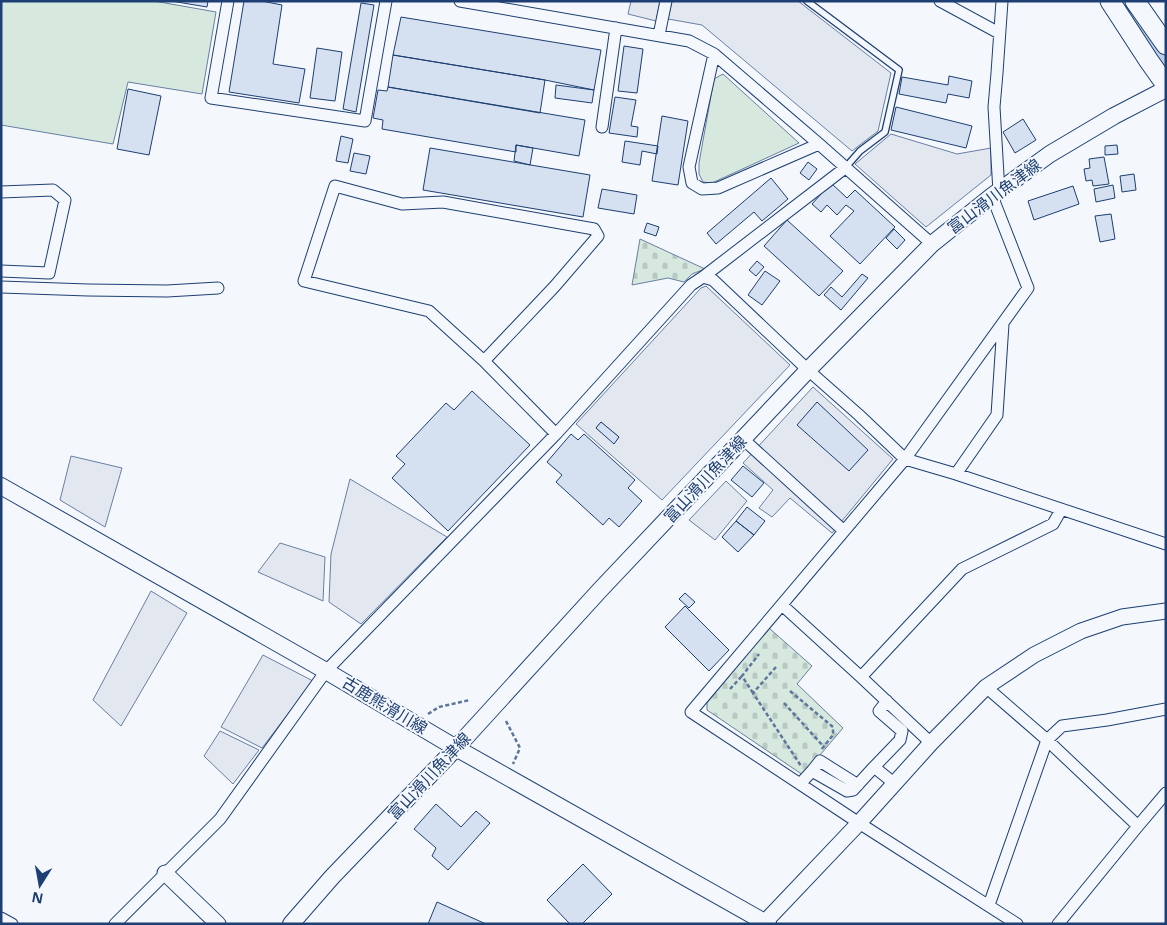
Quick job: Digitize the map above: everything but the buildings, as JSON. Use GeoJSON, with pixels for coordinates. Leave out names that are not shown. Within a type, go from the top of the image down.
{"type":"FeatureCollection","features":[{"type":"Feature","properties":{"kind":"main road"},"geometry":{"type":"LineString","coordinates":[[1110,1],[1166,85]]}},
{"type":"Feature","properties":{"kind":"main road"},"geometry":{"type":"LineString","coordinates":[[1135,1],[1166,45]]}},
{"type":"Feature","properties":{"kind":"main road","name":"富山滑川魚津線"},"geometry":{"type":"LineString","coordinates":[[291,924],[332,877],[456,748],[600,590],[808,370],[932,244],[1050,154],[1114,116],[1166,89]]}},
{"type":"Feature","properties":{"kind":"main road","name":"古鹿熊滑川線"},"geometry":{"type":"LineString","coordinates":[[1,486],[326,671],[456,748],[766,923]]}},
{"type":"Feature","properties":{"kind":"street"},"geometry":{"type":"LineString","coordinates":[[228,1],[211,98],[365,121],[386,1]]}},
{"type":"Feature","properties":{"kind":"street"},"geometry":{"type":"LineString","coordinates":[[460,1],[689,41],[714,54],[932,244]]}},
{"type":"Feature","properties":{"kind":"street"},"geometry":{"type":"LineString","coordinates":[[659,35],[666,1]]}},
{"type":"Feature","properties":{"kind":"street"},"geometry":{"type":"LineString","coordinates":[[940,1],[999,33]]}},
{"type":"Feature","properties":{"kind":"street"},"geometry":{"type":"LineString","coordinates":[[1002,1],[994,107],[996,194],[1028,288],[905,459],[691,712],[1017,924]]}},
{"type":"Feature","properties":{"kind":"street"},"geometry":{"type":"LineString","coordinates":[[602,127],[616,28]]}},
{"type":"Feature","properties":{"kind":"street"},"geometry":{"type":"LineString","coordinates":[[714,54],[689,167],[692,182],[702,189],[718,188],[819,144]]}},
{"type":"Feature","properties":{"kind":"street"},"geometry":{"type":"LineString","coordinates":[[115,924],[220,819],[326,671],[556,434],[691,285],[845,168]]}},
{"type":"Feature","properties":{"kind":"street"},"geometry":{"type":"LineString","coordinates":[[484,361],[555,286],[598,236],[594,229],[443,202],[402,204],[335,186],[304,281],[429,311],[484,361],[556,434]]}},
{"type":"Feature","properties":{"kind":"street"},"geometry":{"type":"LineString","coordinates":[[1,192],[53,190],[65,200],[49,273],[1,271]]}},
{"type":"Feature","properties":{"kind":"street"},"geometry":{"type":"LineString","coordinates":[[703,277],[713,280],[905,459],[956,474],[1166,544]]}},
{"type":"Feature","properties":{"kind":"street"},"geometry":{"type":"LineString","coordinates":[[1,286],[166,291],[218,288]]}},
{"type":"Feature","properties":{"kind":"street"},"geometry":{"type":"LineString","coordinates":[[956,474],[997,415],[1003,324]]}},
{"type":"Feature","properties":{"kind":"street"},"geometry":{"type":"LineString","coordinates":[[743,439],[844,531]]}},
{"type":"Feature","properties":{"kind":"street"},"geometry":{"type":"LineString","coordinates":[[861,677],[962,569],[1052,524],[1062,510]]}},
{"type":"Feature","properties":{"kind":"street"},"geometry":{"type":"LineString","coordinates":[[782,605],[931,743]]}},
{"type":"Feature","properties":{"kind":"street"},"geometry":{"type":"LineString","coordinates":[[766,923],[931,743],[986,687],[1034,655],[1081,631],[1122,617],[1166,611]]}},
{"type":"Feature","properties":{"kind":"street"},"geometry":{"type":"LineString","coordinates":[[986,687],[1047,740],[1138,826]]}},
{"type":"Feature","properties":{"kind":"street"},"geometry":{"type":"LineString","coordinates":[[812,771],[847,791],[853,790],[900,740],[902,731],[879,711],[887,701]]}},
{"type":"Feature","properties":{"kind":"street"},"geometry":{"type":"LineString","coordinates":[[989,905],[1047,740],[1062,726],[1166,709]]}},
{"type":"Feature","properties":{"kind":"street"},"geometry":{"type":"LineString","coordinates":[[796,781],[812,771],[822,753],[858,785]]}},
{"type":"Feature","properties":{"kind":"street"},"geometry":{"type":"LineString","coordinates":[[874,767],[895,784]]}},
{"type":"Feature","properties":{"kind":"street"},"geometry":{"type":"LineString","coordinates":[[1058,924],[1166,793]]}},
{"type":"Feature","properties":{"kind":"street"},"geometry":{"type":"LineString","coordinates":[[165,873],[218,924]]}},
{"type":"Feature","properties":{"kind":"street"},"geometry":{"type":"LineString","coordinates":[[1,918],[12,924]]}},
{"type":"Feature","properties":{"kind":"lane"},"geometry":{"type":"LineString","coordinates":[[807,1],[898,70],[885,132],[860,151],[845,168]]}},
{"type":"Feature","properties":{"kind":"path"},"geometry":{"type":"LineString","coordinates":[[730,689],[759,654]]}},
{"type":"Feature","properties":{"kind":"path"},"geometry":{"type":"LineString","coordinates":[[753,693],[776,667]]}},
{"type":"Feature","properties":{"kind":"path"},"geometry":{"type":"LineString","coordinates":[[742,676],[801,766],[796,781]]}},
{"type":"Feature","properties":{"kind":"path"},"geometry":{"type":"LineString","coordinates":[[784,703],[822,753],[833,735],[833,728],[790,691]]}},
{"type":"Feature","properties":{"kind":"path"},"geometry":{"type":"LineString","coordinates":[[428,714],[439,706],[470,700]]}},
{"type":"Feature","properties":{"kind":"path"},"geometry":{"type":"LineString","coordinates":[[506,721],[520,748],[512,766]]}},
{"type":"Feature","properties":{"kind":"green space"},"geometry":{"type":"Polygon","coordinates":[[[1,1],[154,1],[216,12],[202,94],[128,82],[113,144],[1,125],[1,1]]]}},
{"type":"Feature","properties":{"kind":"green space"},"geometry":{"type":"Polygon","coordinates":[[[723,74],[799,143],[712,183],[703,182],[699,174],[699,163],[714,79],[723,74]]]}},
{"type":"Feature","properties":{"kind":"green space"},"geometry":{"type":"Polygon","coordinates":[[[640,239],[705,269],[692,274],[684,282],[668,278],[632,285],[640,239]]]}},
{"type":"Feature","properties":{"kind":"green space"},"geometry":{"type":"Polygon","coordinates":[[[769,628],[812,666],[797,684],[843,728],[803,775],[707,710],[707,703],[769,628]]]}},
{"type":"Feature","properties":{"kind":"shaded area"},"geometry":{"type":"Polygon","coordinates":[[[631,1],[660,1],[656,21],[628,14],[631,1]]]}},
{"type":"Feature","properties":{"kind":"shaded area"},"geometry":{"type":"Polygon","coordinates":[[[672,1],[798,1],[891,73],[878,131],[852,151],[702,25],[668,19],[672,1]]]}},
{"type":"Feature","properties":{"kind":"shaded area"},"geometry":{"type":"Polygon","coordinates":[[[891,134],[957,154],[991,148],[991,175],[926,227],[855,164],[891,134]]]}},
{"type":"Feature","properties":{"kind":"shaded area"},"geometry":{"type":"Polygon","coordinates":[[[706,286],[790,365],[662,500],[576,424],[701,288],[706,286]],[[601,422],[596,428],[614,443],[619,437],[601,422]]]}},
{"type":"Feature","properties":{"kind":"shaded area"},"geometry":{"type":"Polygon","coordinates":[[[813,387],[893,459],[832,533],[790,498],[772,517],[759,508],[773,490],[743,463],[813,387]]]}},
{"type":"Feature","properties":{"kind":"shaded area"},"geometry":{"type":"Polygon","coordinates":[[[71,456],[122,468],[105,527],[60,500],[71,456]]]}},
{"type":"Feature","properties":{"kind":"shaded area"},"geometry":{"type":"Polygon","coordinates":[[[350,479],[447,537],[361,624],[329,602],[331,554],[350,479]]]}},
{"type":"Feature","properties":{"kind":"shaded area"},"geometry":{"type":"Polygon","coordinates":[[[726,481],[747,501],[715,540],[689,520],[726,481]]]}},
{"type":"Feature","properties":{"kind":"shaded area"},"geometry":{"type":"Polygon","coordinates":[[[280,543],[325,557],[323,601],[258,572],[280,543]]]}},
{"type":"Feature","properties":{"kind":"shaded area"},"geometry":{"type":"Polygon","coordinates":[[[151,591],[187,613],[121,726],[93,700],[151,591]]]}},
{"type":"Feature","properties":{"kind":"shaded area"},"geometry":{"type":"Polygon","coordinates":[[[263,655],[313,681],[262,748],[221,727],[263,655]]]}},
{"type":"Feature","properties":{"kind":"shaded area"},"geometry":{"type":"Polygon","coordinates":[[[220,731],[259,750],[233,784],[204,756],[220,731]]]}},
{"type":"Feature","properties":{"kind":"waterway"},"geometry":{"type":"LineString","coordinates":[[1123,1],[1166,59]]}}]}
